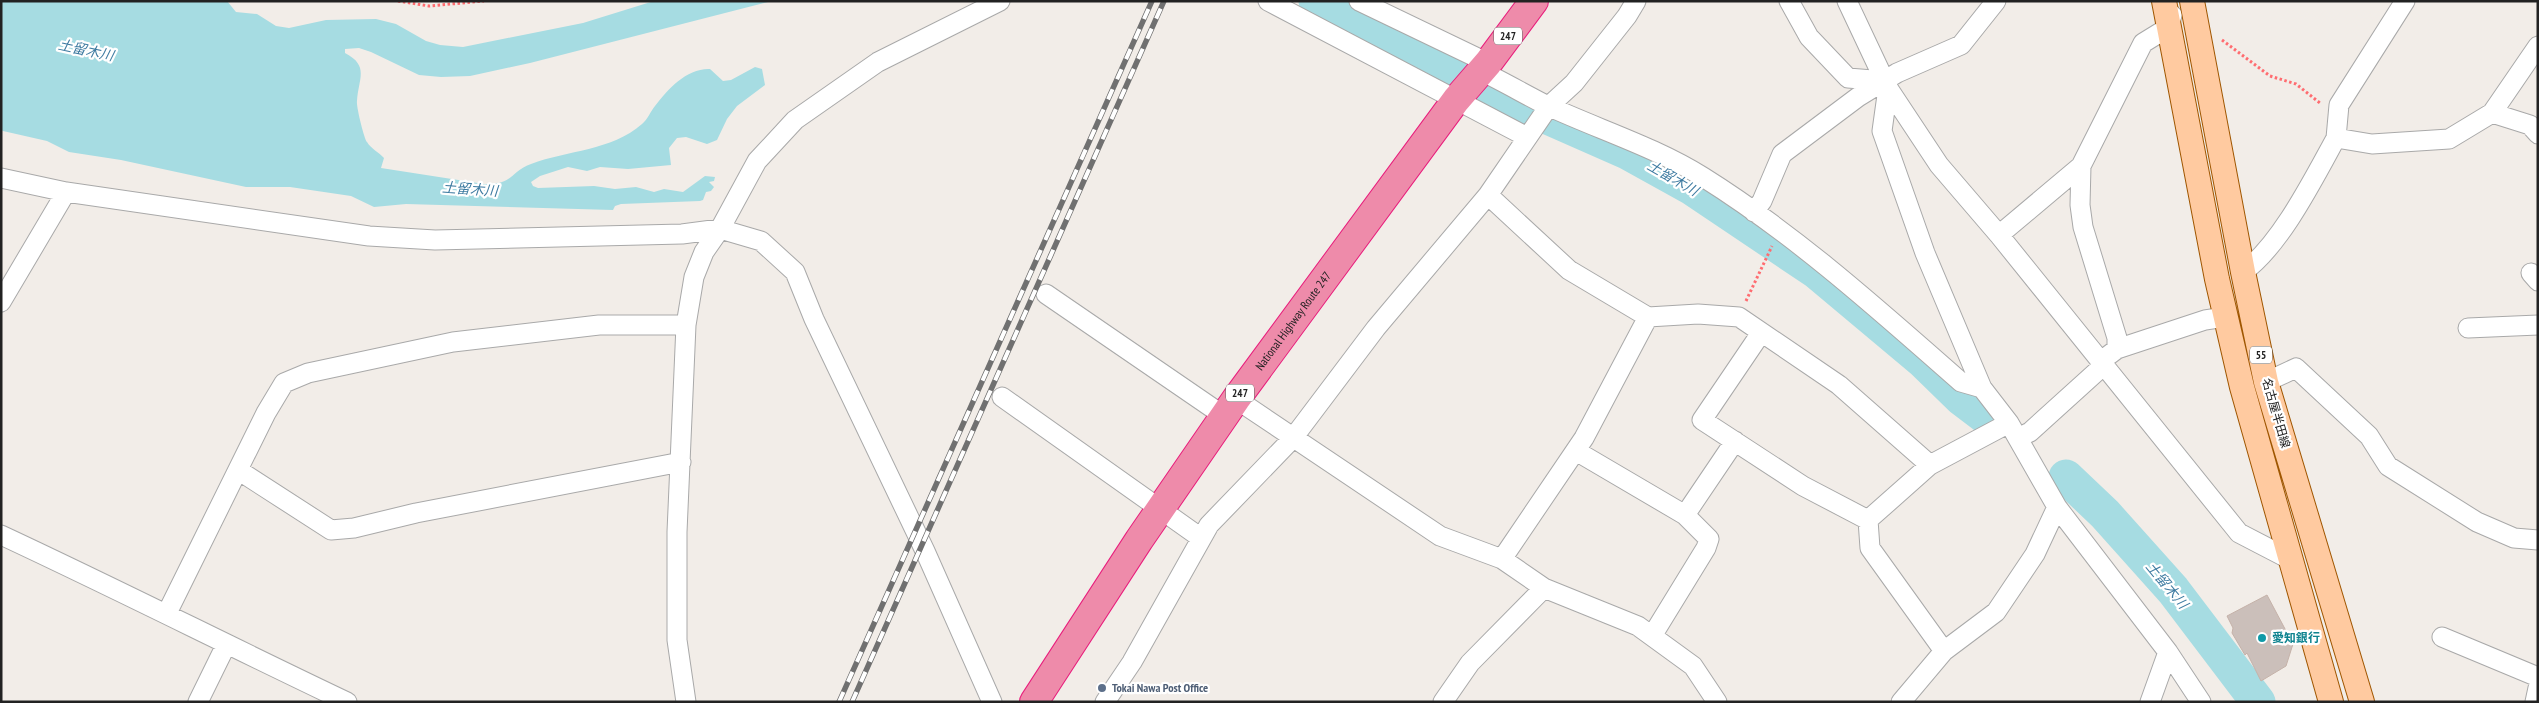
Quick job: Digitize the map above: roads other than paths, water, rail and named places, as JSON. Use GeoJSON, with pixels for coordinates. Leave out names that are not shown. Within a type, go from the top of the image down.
{"type":"FeatureCollection","features":[{"type":"Feature","properties":{"kind":"highway","name":"National Highway Route 247"},"geometry":{"type":"LineString","coordinates":[[1034,702],[1230,407],[1459,97],[1485,67],[1534,1]]}},
{"type":"Feature","properties":{"kind":"main road","name":"名古屋半田線"},"geometry":{"type":"LineString","coordinates":[[2164,1],[2226,317],[2242,387],[2331,702]]}},
{"type":"Feature","properties":{"kind":"main road","name":"名古屋半田線"},"geometry":{"type":"LineString","coordinates":[[2192,1],[2243,272],[2266,382],[2362,702]]}},
{"type":"Feature","properties":{"kind":"street"},"geometry":{"type":"LineString","coordinates":[[686,702],[677,640],[677,532],[686,325],[694,277],[704,252],[720,229],[757,162],[795,120],[878,62],[1000,1]]}},
{"type":"Feature","properties":{"kind":"street"},"geometry":{"type":"LineString","coordinates":[[1268,1],[1459,97],[1529,135]]}},
{"type":"Feature","properties":{"kind":"street"},"geometry":{"type":"LineString","coordinates":[[1359,1],[1485,67],[1549,106],[1631,140],[1702,177],[1754,212],[1824,264],[1961,382],[1982,388]]}},
{"type":"Feature","properties":{"kind":"street"},"geometry":{"type":"LineString","coordinates":[[1105,702],[1132,662],[1209,525],[1293,438],[1376,328],[1488,195],[1549,106],[1574,83],[1627,16],[1636,1]]}},
{"type":"Feature","properties":{"kind":"street"},"geometry":{"type":"LineString","coordinates":[[1789,1],[1809,37],[1848,78],[1886,85]]}},
{"type":"Feature","properties":{"kind":"street"},"geometry":{"type":"LineString","coordinates":[[1847,1],[1886,85],[1939,165],[2103,363],[2240,533],[2291,560]]}},
{"type":"Feature","properties":{"kind":"street"},"geometry":{"type":"LineString","coordinates":[[1754,212],[1762,201],[1782,154],[1858,97],[1886,85],[1961,45],[1996,1]]}},
{"type":"Feature","properties":{"kind":"street"},"geometry":{"type":"LineString","coordinates":[[2118,349],[2118,338],[2083,227],[2080,205],[2082,166],[2143,43],[2169,27],[2175,1]]}},
{"type":"Feature","properties":{"kind":"street"},"geometry":{"type":"LineString","coordinates":[[2243,272],[2256,263],[2304,196],[2336,138],[2339,105],[2405,1]]}},
{"type":"Feature","properties":{"kind":"street"},"geometry":{"type":"LineString","coordinates":[[2336,138],[2372,144],[2449,139],[2492,113],[2538,46]]}},
{"type":"Feature","properties":{"kind":"street"},"geometry":{"type":"LineString","coordinates":[[1886,85],[1882,131],[1925,253],[1982,388],[2014,430],[2057,507],[2168,652],[2201,702]]}},
{"type":"Feature","properties":{"kind":"street"},"geometry":{"type":"LineString","coordinates":[[2492,113],[2530,125],[2538,134]]}},
{"type":"Feature","properties":{"kind":"street"},"geometry":{"type":"LineString","coordinates":[[1999,236],[2082,166]]}},
{"type":"Feature","properties":{"kind":"street"},"geometry":{"type":"LineString","coordinates":[[1,178],[66,192],[369,236],[435,240],[682,234],[720,229],[761,241],[795,272],[814,319],[922,544],[992,702]]}},
{"type":"Feature","properties":{"kind":"street"},"geometry":{"type":"LineString","coordinates":[[1,302],[66,192]]}},
{"type":"Feature","properties":{"kind":"street"},"geometry":{"type":"LineString","coordinates":[[1488,195],[1569,270],[1648,317],[1698,314],[1739,317],[1839,385],[1930,465]]}},
{"type":"Feature","properties":{"kind":"street"},"geometry":{"type":"LineString","coordinates":[[1046,294],[1230,407],[1293,438],[1440,536],[1502,559],[1544,588],[1638,626],[1693,666],[1717,702]]}},
{"type":"Feature","properties":{"kind":"street"},"geometry":{"type":"LineString","coordinates":[[1502,559],[1576,451],[1648,317]]}},
{"type":"Feature","properties":{"kind":"street"},"geometry":{"type":"LineString","coordinates":[[1868,520],[1930,465],[2014,430],[2030,432],[2118,349],[2205,320],[2226,317]]}},
{"type":"Feature","properties":{"kind":"street"},"geometry":{"type":"LineString","coordinates":[[167,613],[266,412],[284,383],[308,373],[454,342],[599,325],[686,325]]}},
{"type":"Feature","properties":{"kind":"street"},"geometry":{"type":"LineString","coordinates":[[2468,328],[2538,325]]}},
{"type":"Feature","properties":{"kind":"street"},"geometry":{"type":"LineString","coordinates":[[1761,333],[1702,420],[1803,486],[1868,520]]}},
{"type":"Feature","properties":{"kind":"street"},"geometry":{"type":"LineString","coordinates":[[2266,382],[2296,368],[2369,436],[2388,466],[2477,522],[2514,538],[2538,540]]}},
{"type":"Feature","properties":{"kind":"street"},"geometry":{"type":"LineString","coordinates":[[1002,397],[1201,538]]}},
{"type":"Feature","properties":{"kind":"street"},"geometry":{"type":"LineString","coordinates":[[1685,515],[1735,442]]}},
{"type":"Feature","properties":{"kind":"street"},"geometry":{"type":"LineString","coordinates":[[1576,451],[1685,515],[1709,539],[1706,548],[1652,636]]}},
{"type":"Feature","properties":{"kind":"street"},"geometry":{"type":"LineString","coordinates":[[238,470],[331,530],[354,528],[416,513],[681,462]]}},
{"type":"Feature","properties":{"kind":"street"},"geometry":{"type":"LineString","coordinates":[[1902,702],[1944,651],[1996,612],[2035,554],[2057,507]]}},
{"type":"Feature","properties":{"kind":"street"},"geometry":{"type":"LineString","coordinates":[[1868,520],[1870,548],[1944,651]]}},
{"type":"Feature","properties":{"kind":"street"},"geometry":{"type":"LineString","coordinates":[[1,535],[167,613],[226,645],[347,702]]}},
{"type":"Feature","properties":{"kind":"street"},"geometry":{"type":"LineString","coordinates":[[1443,702],[1470,663],[1544,588]]}},
{"type":"Feature","properties":{"kind":"street"},"geometry":{"type":"LineString","coordinates":[[2442,636],[2538,677]]}},
{"type":"Feature","properties":{"kind":"street"},"geometry":{"type":"LineString","coordinates":[[198,702],[226,645]]}},
{"type":"Feature","properties":{"kind":"street"},"geometry":{"type":"LineString","coordinates":[[2150,702],[2168,652]]}},
{"type":"Feature","properties":{"kind":"street"},"geometry":{"type":"LineString","coordinates":[[2535,702],[2538,688]]}},
{"type":"Feature","properties":{"kind":"water"},"geometry":{"type":"Polygon","coordinates":[[[1,1],[227,1],[236,12],[257,14],[276,26],[289,28],[326,20],[376,19],[396,24],[426,41],[440,45],[463,47],[583,23],[654,1],[772,1],[530,63],[470,76],[441,77],[419,75],[371,52],[359,48],[345,49],[345,53],[358,63],[360,68],[361,74],[357,101],[359,115],[367,142],[384,158],[381,168],[484,184],[494,184],[506,180],[524,167],[545,159],[589,149],[617,140],[644,122],[672,87],[694,72],[710,69],[723,81],[731,80],[755,67],[762,69],[765,85],[737,106],[727,119],[717,140],[707,144],[686,137],[677,138],[669,148],[671,165],[628,169],[600,167],[587,171],[568,167],[540,176],[531,182],[533,186],[538,188],[594,186],[615,189],[636,187],[654,192],[664,189],[683,192],[705,176],[715,177],[714,181],[709,182],[714,187],[711,191],[706,192],[703,200],[700,201],[621,204],[615,206],[613,210],[406,204],[374,207],[351,196],[290,187],[246,187],[121,160],[69,152],[47,141],[3,131],[1,130],[1,1]]]}},
{"type":"Feature","properties":{"kind":"waterway","name":"土留木川"},"geometry":{"type":"LineString","coordinates":[[1316,1],[1437,60],[1482,88],[1627,152],[1692,188],[1817,272],[1922,360],[1961,398],[1990,420]]}},
{"type":"Feature","properties":{"kind":"waterway","name":"土留木川"},"geometry":{"type":"LineString","coordinates":[[2066,477],[2105,514],[2173,590],[2258,702]]}},
{"type":"Feature","properties":{"kind":"railway"},"geometry":{"type":"LineString","coordinates":[[839,702],[1152,1]]}},
{"type":"Feature","properties":{"kind":"railway"},"geometry":{"type":"LineString","coordinates":[[852,702],[1164,1]]}},
{"type":"Feature","properties":{"kind":"place","name":"愛知銀行"},"geometry":{"type":"Point","coordinates":[2262,638]}},
{"type":"Feature","properties":{"kind":"place","name":"Tokai Nawa Post Office"},"geometry":{"type":"Point","coordinates":[1102,688]}}]}
